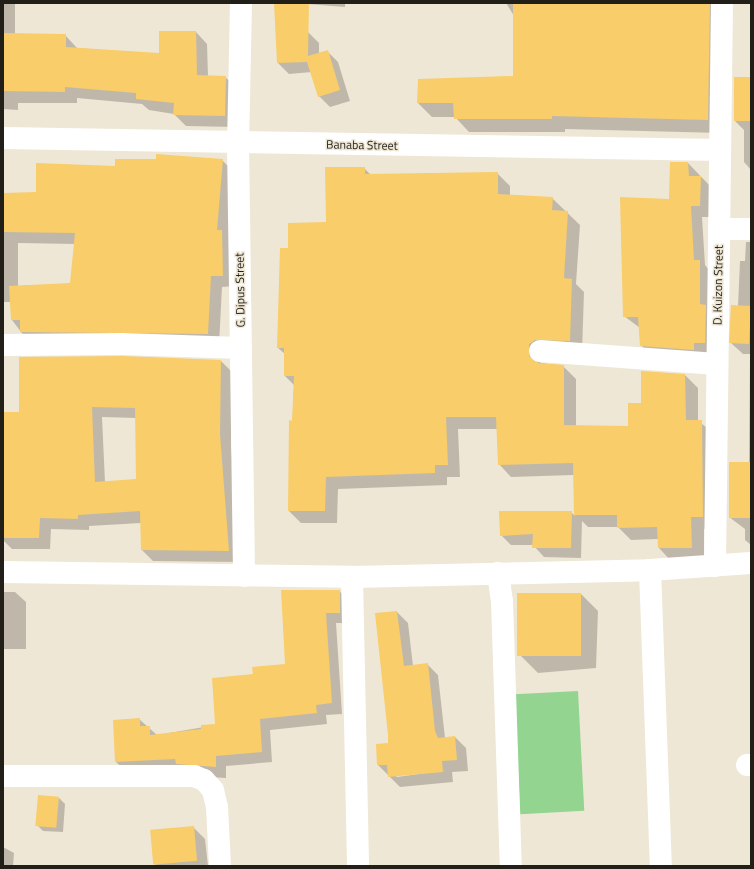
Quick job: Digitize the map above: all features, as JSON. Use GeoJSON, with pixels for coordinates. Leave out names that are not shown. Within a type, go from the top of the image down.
{"type":"FeatureCollection","features":[{"type":"Feature","properties":{"kind":"street","name":"G. Dipus Street"},"geometry":{"type":"LineString","coordinates":[[241,3],[238,143],[244,576]]}},
{"type":"Feature","properties":{"kind":"street","name":"D. Kuizon Street"},"geometry":{"type":"LineString","coordinates":[[715,566],[722,3]]}},
{"type":"Feature","properties":{"kind":"street","name":"Banaba Street"},"geometry":{"type":"LineString","coordinates":[[3,138],[720,150]]}},
{"type":"Feature","properties":{"kind":"street"},"geometry":{"type":"LineString","coordinates":[[719,229],[751,229]]}},
{"type":"Feature","properties":{"kind":"street"},"geometry":{"type":"LineString","coordinates":[[3,345],[122,344],[241,348]]}},
{"type":"Feature","properties":{"kind":"street"},"geometry":{"type":"LineString","coordinates":[[540,351],[717,364]]}},
{"type":"Feature","properties":{"kind":"street"},"geometry":{"type":"LineString","coordinates":[[3,572],[352,577],[650,570],[751,562]]}},
{"type":"Feature","properties":{"kind":"street"},"geometry":{"type":"LineString","coordinates":[[650,570],[661,866]]}},
{"type":"Feature","properties":{"kind":"street"},"geometry":{"type":"LineString","coordinates":[[498,573],[502,601],[510,866]]}},
{"type":"Feature","properties":{"kind":"street"},"geometry":{"type":"LineString","coordinates":[[352,577],[358,866]]}},
{"type":"Feature","properties":{"kind":"street"},"geometry":{"type":"LineString","coordinates":[[3,776],[194,776],[204,780],[213,790],[217,807],[220,866]]}},
{"type":"Feature","properties":{"kind":"green space"},"geometry":{"type":"Polygon","coordinates":[[[578,691],[584,811],[520,814],[514,694],[578,691]]]}},
{"type":"Feature","properties":{"kind":"building"},"geometry":{"type":"Polygon","coordinates":[[[274,3],[309,3],[308,56],[328,50],[340,90],[318,97],[307,62],[277,63],[274,3]]]}},
{"type":"Feature","properties":{"kind":"building"},"geometry":{"type":"Polygon","coordinates":[[[513,3],[710,3],[708,120],[552,116],[552,119],[454,119],[453,103],[417,103],[418,79],[513,76],[513,3]]]}},
{"type":"Feature","properties":{"kind":"building"},"geometry":{"type":"Polygon","coordinates":[[[159,31],[196,31],[197,75],[226,76],[225,116],[173,115],[174,103],[136,99],[136,93],[65,87],[65,92],[3,91],[3,33],[66,34],[66,47],[159,53],[159,31]]]}},
{"type":"Feature","properties":{"kind":"building"},"geometry":{"type":"Polygon","coordinates":[[[734,77],[751,77],[751,121],[734,121],[734,77]]]}},
{"type":"Feature","properties":{"kind":"building"},"geometry":{"type":"Polygon","coordinates":[[[156,154],[223,159],[217,230],[222,230],[223,276],[211,276],[208,334],[20,332],[20,320],[11,320],[9,286],[70,283],[75,233],[3,232],[3,193],[36,192],[36,163],[115,166],[115,159],[156,159],[156,154]]]}},
{"type":"Feature","properties":{"kind":"building"},"geometry":{"type":"Polygon","coordinates":[[[670,162],[688,162],[689,176],[701,176],[700,206],[691,206],[694,260],[700,260],[700,304],[706,305],[705,343],[694,343],[694,350],[640,346],[638,317],[623,317],[620,197],[669,199],[670,162]]]}},
{"type":"Feature","properties":{"kind":"building"},"geometry":{"type":"Polygon","coordinates":[[[325,167],[365,167],[365,174],[498,172],[498,194],[553,197],[552,210],[568,211],[564,278],[572,279],[570,341],[535,340],[529,344],[529,356],[539,363],[564,365],[564,425],[628,426],[628,403],[641,403],[641,371],[685,374],[686,420],[702,420],[703,517],[691,517],[692,548],[658,548],[657,527],[617,528],[617,515],[574,515],[573,463],[498,465],[496,417],[446,417],[448,465],[435,465],[435,473],[326,477],[325,511],[288,511],[289,420],[292,421],[294,376],[284,376],[284,348],[277,348],[280,248],[288,248],[288,223],[326,222],[325,167]]]}},
{"type":"Feature","properties":{"kind":"building"},"geometry":{"type":"Polygon","coordinates":[[[731,305],[751,306],[749,344],[729,343],[731,305]]]}},
{"type":"Feature","properties":{"kind":"building"},"geometry":{"type":"Polygon","coordinates":[[[122,356],[221,360],[220,434],[229,551],[141,550],[140,511],[78,515],[78,519],[40,518],[39,538],[3,538],[3,412],[19,412],[19,357],[122,356]],[[92,407],[95,482],[136,479],[135,408],[92,407]]]}},
{"type":"Feature","properties":{"kind":"building"},"geometry":{"type":"Polygon","coordinates":[[[729,462],[751,462],[751,518],[729,518],[729,462]]]}},
{"type":"Feature","properties":{"kind":"building"},"geometry":{"type":"Polygon","coordinates":[[[499,511],[572,511],[571,548],[532,548],[533,534],[500,536],[499,511]]]}},
{"type":"Feature","properties":{"kind":"building"},"geometry":{"type":"Polygon","coordinates":[[[281,590],[340,590],[340,613],[326,613],[332,703],[316,705],[317,713],[260,719],[262,752],[216,756],[216,767],[176,764],[175,759],[115,762],[113,720],[140,718],[140,726],[150,726],[150,735],[201,729],[201,725],[215,724],[212,678],[253,674],[252,667],[285,664],[281,590]]]}},
{"type":"Feature","properties":{"kind":"building"},"geometry":{"type":"Polygon","coordinates":[[[517,593],[581,593],[581,656],[517,656],[517,593]]]}},
{"type":"Feature","properties":{"kind":"building"},"geometry":{"type":"Polygon","coordinates":[[[397,611],[404,666],[428,663],[435,731],[438,738],[455,736],[457,760],[442,761],[443,772],[388,777],[387,765],[377,765],[376,744],[388,743],[388,735],[375,613],[397,611]]]}},
{"type":"Feature","properties":{"kind":"building"},"geometry":{"type":"Polygon","coordinates":[[[38,795],[59,797],[56,828],[35,826],[38,795]]]}},
{"type":"Feature","properties":{"kind":"building"},"geometry":{"type":"Polygon","coordinates":[[[194,826],[197,861],[153,865],[150,830],[194,826]]]}}]}
